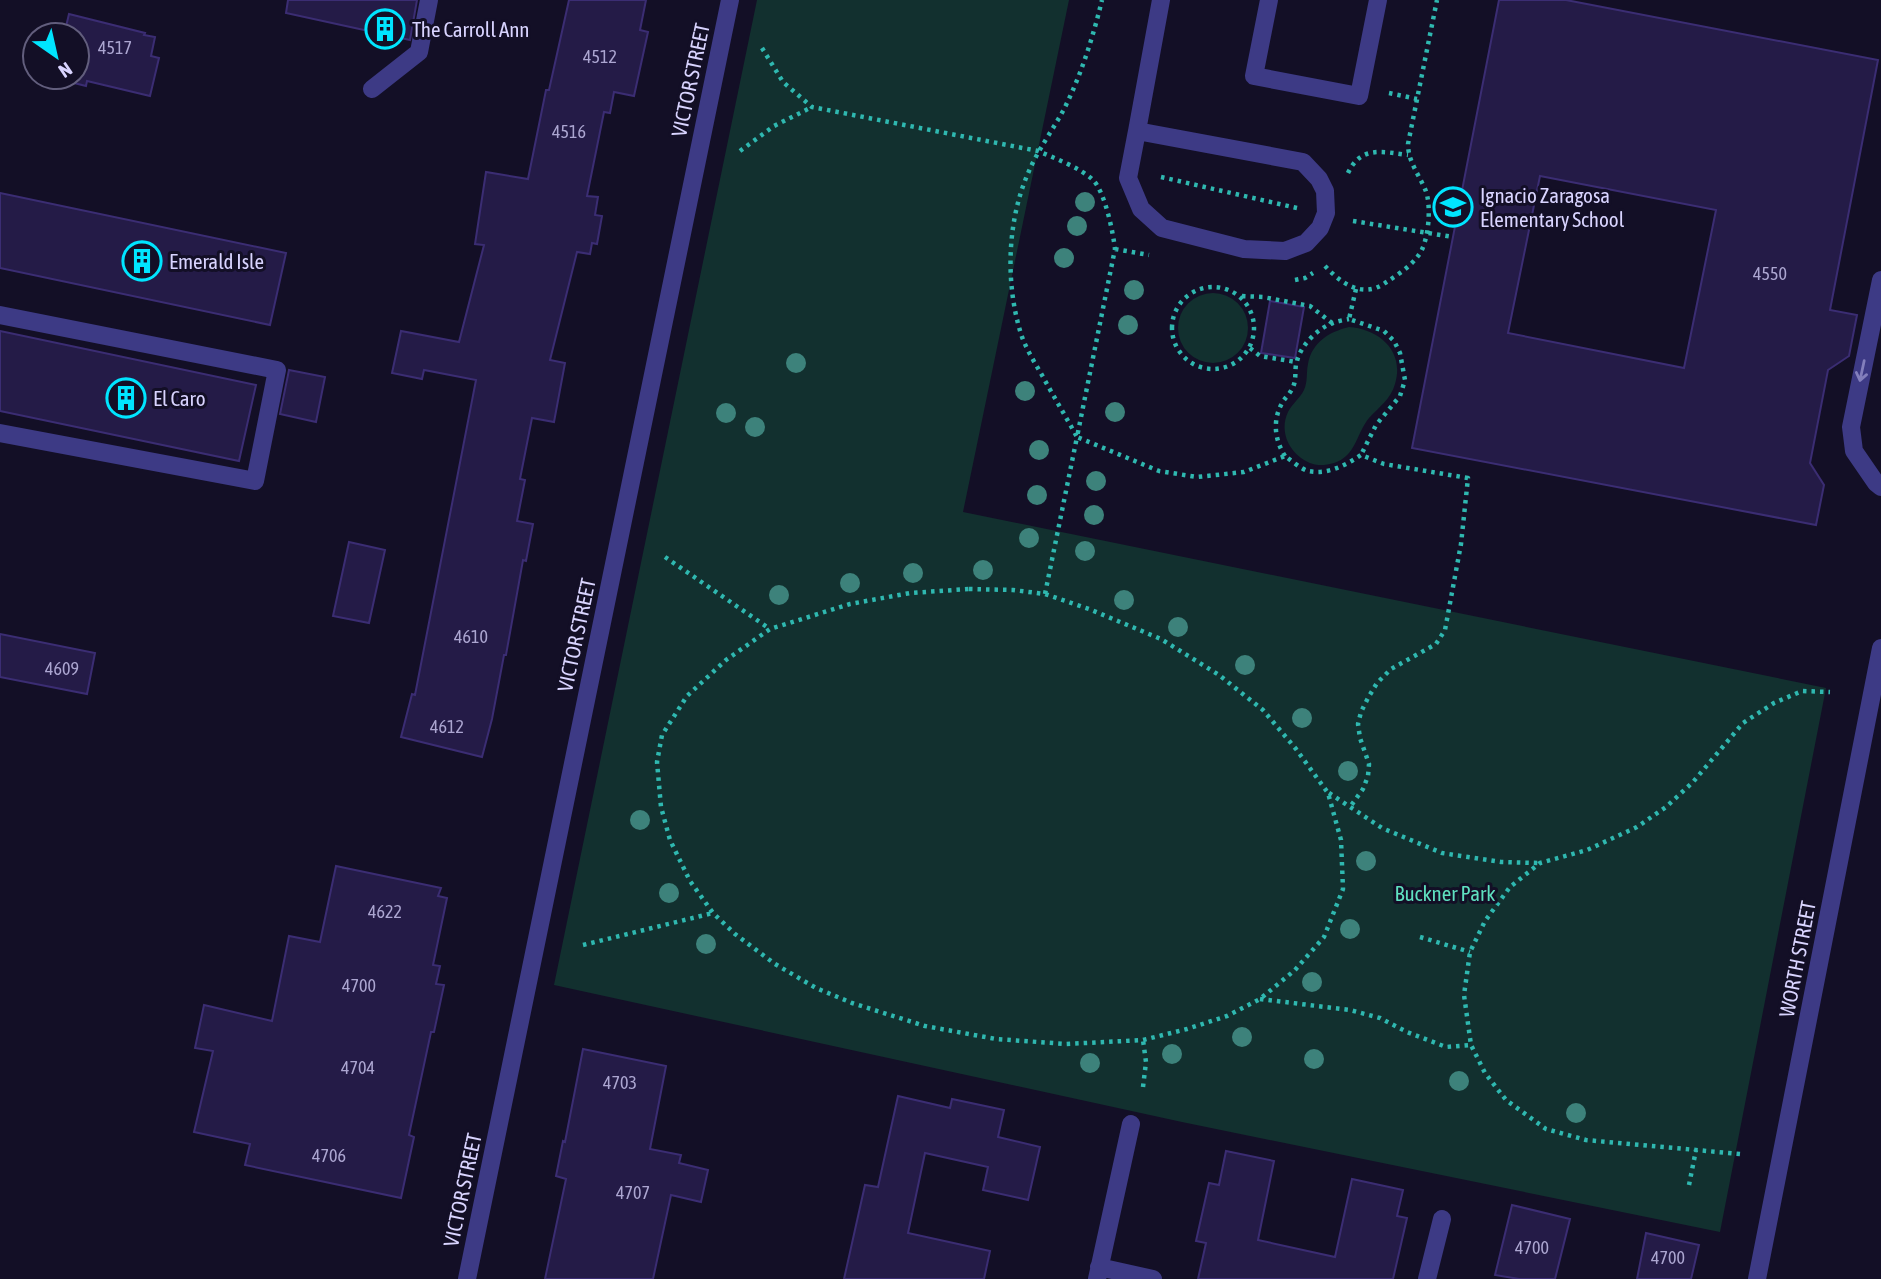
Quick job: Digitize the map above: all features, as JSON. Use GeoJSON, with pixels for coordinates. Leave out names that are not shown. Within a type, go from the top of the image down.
{"type":"FeatureCollection","features":[{"type":"Feature","properties":{"kind":"street"},"geometry":{"type":"LineString","coordinates":[[372,89],[419,52],[429,0]]}},
{"type":"Feature","properties":{"kind":"street","name":"VICTOR STREET"},"geometry":{"type":"LineString","coordinates":[[467,1279],[730,0]]}},
{"type":"Feature","properties":{"kind":"street"},"geometry":{"type":"LineString","coordinates":[[1137,131],[1303,162],[1319,179],[1325,191],[1326,213],[1320,228],[1306,243],[1284,251],[1244,249],[1162,228],[1141,209],[1129,178],[1137,131],[1161,0]]}},
{"type":"Feature","properties":{"kind":"street"},"geometry":{"type":"LineString","coordinates":[[1269,0],[1254,76],[1359,96],[1378,0]]}},
{"type":"Feature","properties":{"kind":"street"},"geometry":{"type":"LineString","coordinates":[[1881,280],[1851,427],[1854,451],[1881,487]]}},
{"type":"Feature","properties":{"kind":"street"},"geometry":{"type":"LineString","coordinates":[[0,315],[277,370],[255,481],[0,433]]}},
{"type":"Feature","properties":{"kind":"street","name":"WORTH STREET"},"geometry":{"type":"LineString","coordinates":[[1757,1279],[1881,648]]}},
{"type":"Feature","properties":{"kind":"street"},"geometry":{"type":"LineString","coordinates":[[1131,1124],[1098,1273],[1153,1279]]}},
{"type":"Feature","properties":{"kind":"street"},"geometry":{"type":"LineString","coordinates":[[1427,1279],[1442,1219]]}},
{"type":"Feature","properties":{"kind":"path"},"geometry":{"type":"LineString","coordinates":[[1102,0],[1080,71],[1063,110],[1027,174],[1016,208],[1011,248],[1012,292],[1021,333],[1077,437],[1158,471],[1197,477],[1244,472],[1285,456]]}},
{"type":"Feature","properties":{"kind":"path"},"geometry":{"type":"LineString","coordinates":[[1325,266],[1335,277],[1356,289],[1367,291],[1382,286],[1420,255],[1427,233],[1429,207],[1427,192],[1408,155],[1408,144],[1437,0]]}},
{"type":"Feature","properties":{"kind":"path"},"geometry":{"type":"LineString","coordinates":[[762,48],[783,82],[812,107],[1038,152],[1061,160],[1094,180],[1111,223],[1115,249],[1045,594]]}},
{"type":"Feature","properties":{"kind":"path"},"geometry":{"type":"LineString","coordinates":[[740,151],[774,126],[812,107]]}},
{"type":"Feature","properties":{"kind":"path"},"geometry":{"type":"LineString","coordinates":[[1161,177],[1301,208]]}},
{"type":"Feature","properties":{"kind":"path"},"geometry":{"type":"LineString","coordinates":[[1353,221],[1453,237]]}},
{"type":"Feature","properties":{"kind":"path"},"geometry":{"type":"LineString","coordinates":[[1215,286],[1241,296],[1250,307],[1254,320],[1254,335],[1250,348],[1229,366],[1203,368],[1191,363],[1181,354],[1174,342],[1173,316],[1179,304],[1201,288],[1215,286]]}},
{"type":"Feature","properties":{"kind":"path"},"geometry":{"type":"LineString","coordinates":[[1349,319],[1356,289]]}},
{"type":"Feature","properties":{"kind":"path"},"geometry":{"type":"LineString","coordinates":[[1241,296],[1263,297],[1310,306],[1332,323]]}},
{"type":"Feature","properties":{"kind":"path"},"geometry":{"type":"LineString","coordinates":[[1349,319],[1384,331],[1394,341],[1400,353],[1405,380],[1400,396],[1376,425],[1361,455],[1346,466],[1326,471],[1307,471],[1285,456],[1276,437],[1276,417],[1282,402],[1292,389],[1296,377],[1296,362],[1302,349],[1317,332],[1332,323],[1349,319]]}},
{"type":"Feature","properties":{"kind":"path"},"geometry":{"type":"LineString","coordinates":[[1250,348],[1260,356],[1296,362]]}},
{"type":"Feature","properties":{"kind":"path"},"geometry":{"type":"LineString","coordinates":[[1350,807],[1363,789],[1368,776],[1369,764],[1358,724],[1364,705],[1377,683],[1391,669],[1424,653],[1436,644],[1445,630],[1461,544],[1468,478],[1384,464],[1361,455]]}},
{"type":"Feature","properties":{"kind":"path"},"geometry":{"type":"LineString","coordinates":[[665,557],[770,629]]}},
{"type":"Feature","properties":{"kind":"path"},"geometry":{"type":"LineString","coordinates":[[969,589],[1045,594],[1161,639],[1219,675],[1263,710],[1328,793],[1342,840],[1343,889],[1324,937],[1295,970],[1260,999],[1227,1016],[1143,1040],[1066,1044],[996,1040],[925,1026],[852,1003],[816,988],[775,964],[735,934],[713,913],[690,881],[670,840],[661,807],[657,762],[662,735],[687,696],[726,660],[770,629],[850,604],[911,593],[969,589]]}},
{"type":"Feature","properties":{"kind":"path"},"geometry":{"type":"LineString","coordinates":[[1328,793],[1382,828],[1442,853],[1501,862],[1540,863],[1587,850],[1637,827],[1666,807],[1693,782],[1743,723],[1774,703],[1802,691],[1830,692]]}},
{"type":"Feature","properties":{"kind":"path"},"geometry":{"type":"LineString","coordinates":[[1540,863],[1510,887],[1485,921],[1470,952],[1464,995],[1471,1045],[1485,1073],[1506,1100],[1546,1129],[1586,1140],[1740,1154]]}},
{"type":"Feature","properties":{"kind":"path"},"geometry":{"type":"LineString","coordinates":[[583,945],[713,913]]}},
{"type":"Feature","properties":{"kind":"path"},"geometry":{"type":"LineString","coordinates":[[1419,937],[1470,952]]}},
{"type":"Feature","properties":{"kind":"path"},"geometry":{"type":"LineString","coordinates":[[1260,999],[1350,1010],[1380,1018],[1407,1032],[1446,1046],[1471,1045]]}},
{"type":"Feature","properties":{"kind":"path"},"geometry":{"type":"LineString","coordinates":[[1143,1040],[1146,1062],[1143,1087]]}},
{"type":"Feature","properties":{"kind":"path"},"geometry":{"type":"LineString","coordinates":[[1689,1185],[1696,1150]]}},
{"type":"Feature","properties":{"kind":"green space","name":"Buckner Park"},"geometry":{"type":"Polygon","coordinates":[[[757,0],[1069,0],[963,512],[1826,688],[1720,1232],[1182,1122],[554,985],[757,0]]]}},
{"type":"Feature","properties":{"kind":"green space"},"geometry":{"type":"Polygon","coordinates":[[[1213,293],[1238,303],[1248,328],[1238,353],[1213,363],[1188,353],[1178,328],[1188,303],[1213,293]]]}},
{"type":"Feature","properties":{"kind":"green space"},"geometry":{"type":"Polygon","coordinates":[[[1349,327],[1370,332],[1387,344],[1396,361],[1395,384],[1388,398],[1369,418],[1347,455],[1334,463],[1315,465],[1298,456],[1288,443],[1285,420],[1304,390],[1310,356],[1317,344],[1328,335],[1349,327]]]}},
{"type":"Feature","properties":{"kind":"building","name":"The Carroll Ann"},"geometry":{"type":"Polygon","coordinates":[[[288,0],[417,0],[410,40],[286,13],[288,0]]]}},
{"type":"Feature","properties":{"kind":"building"},"geometry":{"type":"Polygon","coordinates":[[[569,0],[646,0],[640,30],[648,32],[634,96],[614,92],[610,113],[604,112],[587,196],[598,197],[595,215],[602,216],[597,244],[592,243],[590,254],[577,252],[550,360],[565,363],[554,422],[532,418],[520,479],[525,480],[517,521],[533,524],[482,757],[401,737],[412,694],[415,695],[476,380],[424,370],[422,379],[392,373],[401,331],[459,342],[484,245],[475,244],[486,172],[528,179],[546,90],[549,90],[569,0]]]}},
{"type":"Feature","properties":{"kind":"building"},"geometry":{"type":"Polygon","coordinates":[[[1499,0],[1566,0],[1878,60],[1830,310],[1857,315],[1849,356],[1828,370],[1810,463],[1824,485],[1816,525],[1412,448],[1499,0]],[[1540,176],[1508,333],[1684,368],[1716,210],[1540,176]]]}},
{"type":"Feature","properties":{"kind":"building"},"geometry":{"type":"Polygon","coordinates":[[[69,14],[155,37],[151,56],[159,58],[150,96],[91,82],[91,21],[67,21],[69,14]]]}},
{"type":"Feature","properties":{"kind":"building","name":"Emerald Isle"},"geometry":{"type":"Polygon","coordinates":[[[0,193],[286,253],[270,325],[0,268],[0,193]]]}},
{"type":"Feature","properties":{"kind":"building"},"geometry":{"type":"Polygon","coordinates":[[[1270,301],[1304,307],[1295,358],[1261,353],[1270,301]]]}},
{"type":"Feature","properties":{"kind":"building","name":"El Caro"},"geometry":{"type":"Polygon","coordinates":[[[0,331],[256,385],[239,461],[0,411],[0,331]]]}},
{"type":"Feature","properties":{"kind":"building"},"geometry":{"type":"Polygon","coordinates":[[[289,370],[325,377],[316,422],[280,414],[289,370]]]}},
{"type":"Feature","properties":{"kind":"building"},"geometry":{"type":"Polygon","coordinates":[[[349,542],[385,550],[369,623],[333,616],[349,542]]]}},
{"type":"Feature","properties":{"kind":"building"},"geometry":{"type":"Polygon","coordinates":[[[0,634],[95,653],[87,694],[0,677],[0,634]]]}},
{"type":"Feature","properties":{"kind":"building"},"geometry":{"type":"Polygon","coordinates":[[[336,866],[441,888],[438,896],[447,898],[433,965],[440,966],[436,984],[444,985],[409,1135],[414,1137],[401,1198],[245,1165],[250,1144],[194,1132],[213,1051],[195,1048],[204,1005],[272,1021],[289,936],[320,942],[336,866]]]}},
{"type":"Feature","properties":{"kind":"building"},"geometry":{"type":"Polygon","coordinates":[[[583,1049],[666,1066],[650,1149],[681,1155],[679,1163],[708,1170],[701,1202],[671,1195],[653,1279],[545,1279],[566,1179],[556,1176],[583,1049]]]}},
{"type":"Feature","properties":{"kind":"building"},"geometry":{"type":"Polygon","coordinates":[[[898,1096],[950,1108],[952,1099],[1004,1110],[998,1137],[1040,1147],[1028,1200],[983,1190],[988,1167],[925,1153],[908,1233],[990,1251],[984,1279],[844,1279],[865,1185],[878,1187],[898,1096]]]}},
{"type":"Feature","properties":{"kind":"building"},"geometry":{"type":"Polygon","coordinates":[[[1226,1151],[1274,1161],[1258,1240],[1335,1257],[1352,1179],[1403,1190],[1397,1216],[1407,1218],[1393,1279],[1198,1279],[1206,1243],[1196,1241],[1209,1183],[1219,1185],[1226,1151]]]}},
{"type":"Feature","properties":{"kind":"building"},"geometry":{"type":"Polygon","coordinates":[[[1512,1205],[1570,1219],[1555,1279],[1519,1279],[1495,1275],[1512,1205]]]}},
{"type":"Feature","properties":{"kind":"building"},"geometry":{"type":"Polygon","coordinates":[[[1646,1233],[1699,1245],[1691,1279],[1637,1279],[1646,1233]]]}},
{"type":"Feature","properties":{"kind":"place","name":"The Carroll Ann"},"geometry":{"type":"Point","coordinates":[385,29]}},
{"type":"Feature","properties":{"kind":"place","name":"Ignacio Zaragosa Elementary School"},"geometry":{"type":"Point","coordinates":[1453,207]}},
{"type":"Feature","properties":{"kind":"place","name":"Emerald Isle"},"geometry":{"type":"Point","coordinates":[142,261]}},
{"type":"Feature","properties":{"kind":"place","name":"El Caro"},"geometry":{"type":"Point","coordinates":[126,398]}}]}
